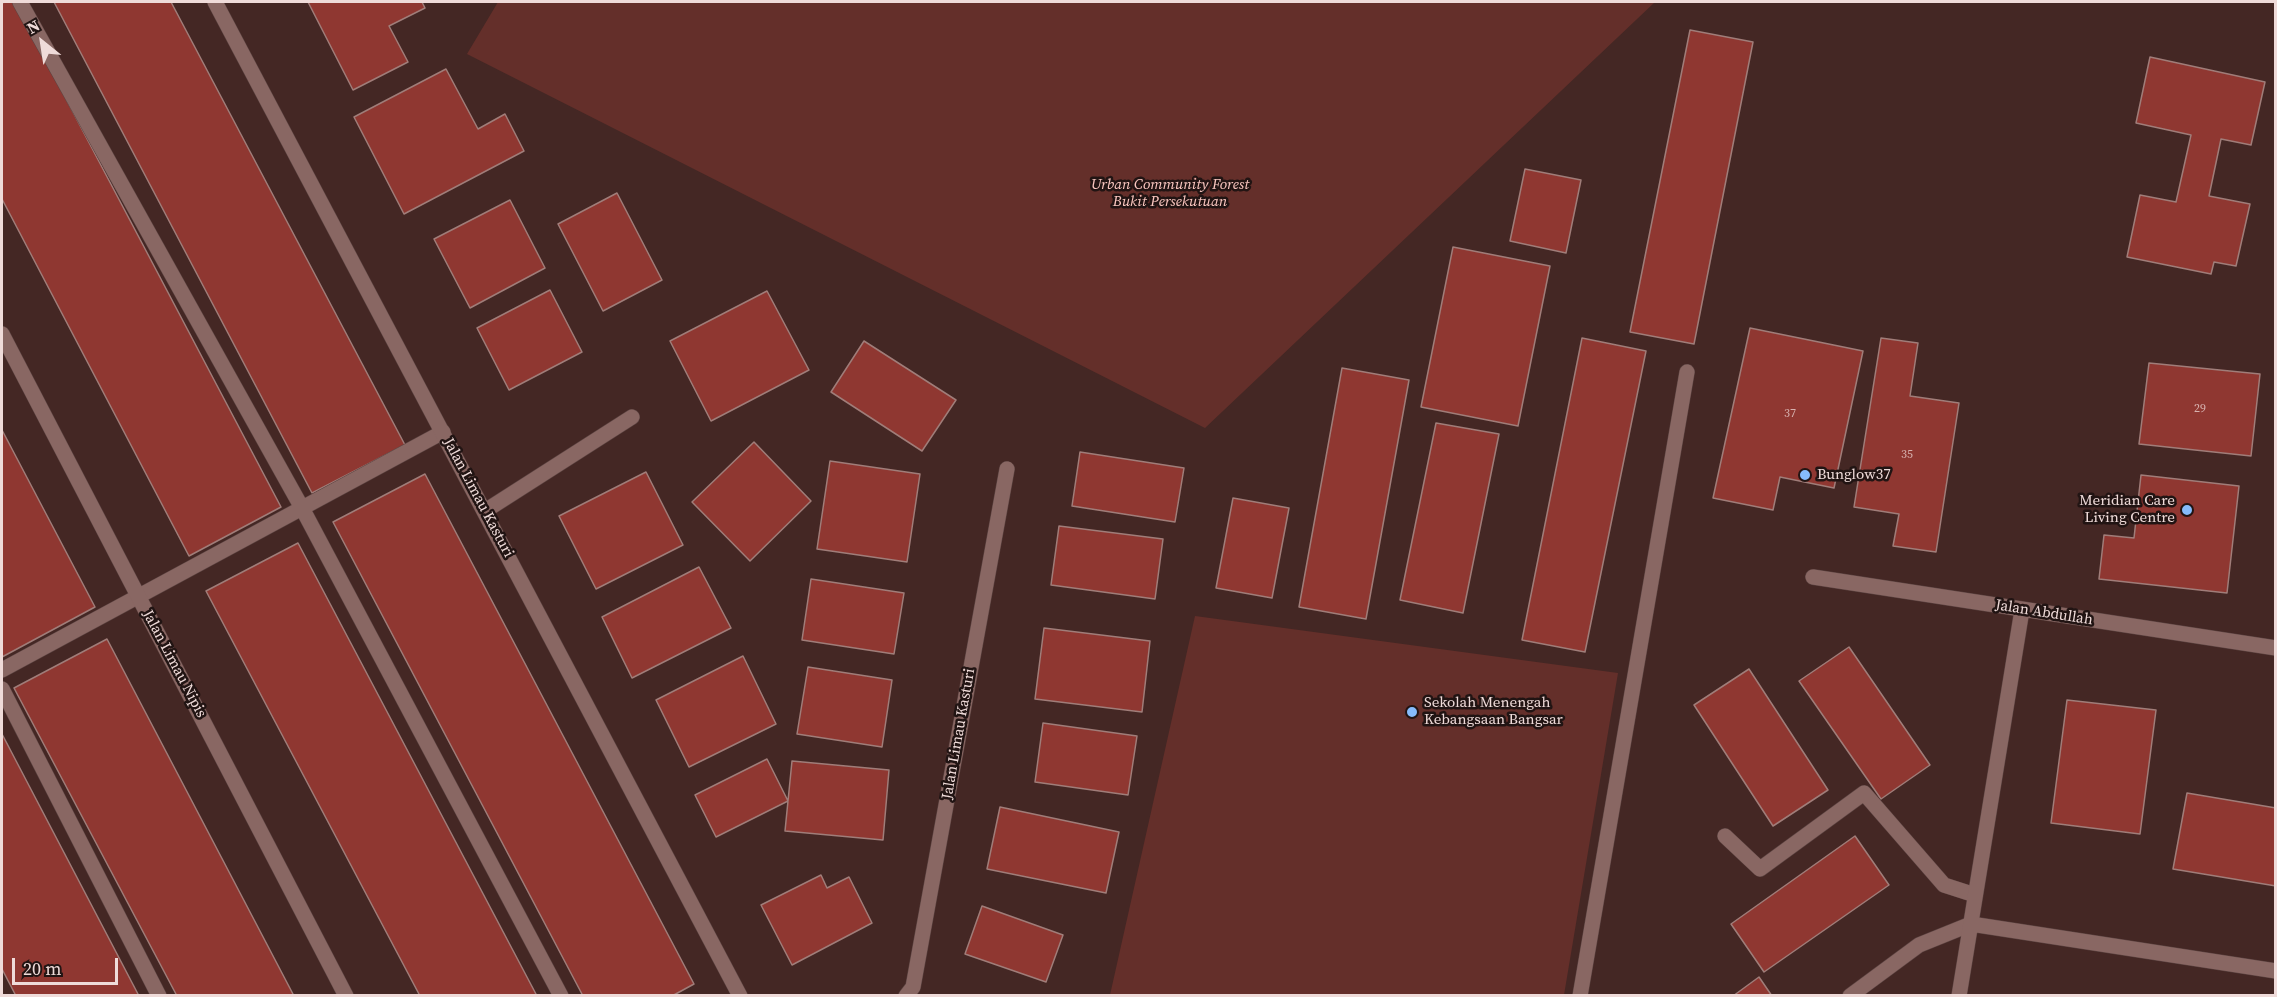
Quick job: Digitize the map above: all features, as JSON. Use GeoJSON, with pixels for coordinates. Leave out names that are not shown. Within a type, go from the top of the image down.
{"type":"FeatureCollection","features":[{"type":"Feature","properties":{"kind":"street"},"geometry":{"type":"LineString","coordinates":[[20,2],[302,508],[561,996]]}},
{"type":"Feature","properties":{"kind":"street","name":"Jalan Limau Kasturi"},"geometry":{"type":"LineString","coordinates":[[215,2],[740,996]]}},
{"type":"Feature","properties":{"kind":"street","name":"Jalan Limau Nipis"},"geometry":{"type":"LineString","coordinates":[[2,334],[346,996]]}},
{"type":"Feature","properties":{"kind":"street"},"geometry":{"type":"LineString","coordinates":[[1580,996],[1686,372]]}},
{"type":"Feature","properties":{"kind":"street"},"geometry":{"type":"LineString","coordinates":[[484,511],[632,417]]}},
{"type":"Feature","properties":{"kind":"street"},"geometry":{"type":"LineString","coordinates":[[2,670],[442,432]]}},
{"type":"Feature","properties":{"kind":"street","name":"Jalan Limau Kasturi"},"geometry":{"type":"LineString","coordinates":[[906,996],[913,987],[1007,469]]}},
{"type":"Feature","properties":{"kind":"street","name":"Jalan Abdullah"},"geometry":{"type":"LineString","coordinates":[[1813,577],[2276,648]]}},
{"type":"Feature","properties":{"kind":"street"},"geometry":{"type":"LineString","coordinates":[[1959,996],[2022,610]]}},
{"type":"Feature","properties":{"kind":"street"},"geometry":{"type":"LineString","coordinates":[[2,689],[159,996]]}},
{"type":"Feature","properties":{"kind":"street"},"geometry":{"type":"LineString","coordinates":[[1725,836],[1760,869],[1864,793],[1944,885],[1975,895]]}},
{"type":"Feature","properties":{"kind":"street"},"geometry":{"type":"LineString","coordinates":[[1851,996],[1919,945],[1971,924],[2276,971]]}},
{"type":"Feature","properties":{"kind":"green space","name":"Urban Community Forest Bukit Persekutuan"},"geometry":{"type":"Polygon","coordinates":[[[498,2],[1655,2],[1205,428],[467,54],[498,2]]]}},
{"type":"Feature","properties":{"kind":"green space"},"geometry":{"type":"Polygon","coordinates":[[[1195,616],[1618,673],[1564,995],[1110,995],[1195,616]]]}},
{"type":"Feature","properties":{"kind":"building"},"geometry":{"type":"Polygon","coordinates":[[[15,2],[281,507],[189,556],[2,199],[2,3],[15,2]]]}},
{"type":"Feature","properties":{"kind":"building"},"geometry":{"type":"Polygon","coordinates":[[[54,2],[171,2],[405,445],[312,493],[54,2]]]}},
{"type":"Feature","properties":{"kind":"building"},"geometry":{"type":"Polygon","coordinates":[[[308,2],[422,2],[425,8],[389,26],[408,62],[353,90],[308,2]]]}},
{"type":"Feature","properties":{"kind":"building"},"geometry":{"type":"Polygon","coordinates":[[[1690,30],[1753,42],[1694,344],[1630,332],[1690,30]]]}},
{"type":"Feature","properties":{"kind":"building"},"geometry":{"type":"Polygon","coordinates":[[[2150,57],[2265,82],[2251,145],[2221,139],[2209,196],[2250,204],[2236,266],[2214,262],[2211,274],[2127,257],[2140,195],[2176,202],[2191,135],[2136,123],[2150,57]]]}},
{"type":"Feature","properties":{"kind":"building"},"geometry":{"type":"Polygon","coordinates":[[[446,69],[478,129],[505,114],[524,151],[404,214],[354,117],[446,69]]]}},
{"type":"Feature","properties":{"kind":"building"},"geometry":{"type":"Polygon","coordinates":[[[1525,169],[1581,180],[1566,253],[1510,241],[1525,169]]]}},
{"type":"Feature","properties":{"kind":"building"},"geometry":{"type":"Polygon","coordinates":[[[617,193],[662,280],[603,311],[558,224],[617,193]]]}},
{"type":"Feature","properties":{"kind":"building"},"geometry":{"type":"Polygon","coordinates":[[[510,200],[545,268],[470,308],[434,239],[510,200]]]}},
{"type":"Feature","properties":{"kind":"building"},"geometry":{"type":"Polygon","coordinates":[[[1453,247],[1550,266],[1518,426],[1421,407],[1453,247]]]}},
{"type":"Feature","properties":{"kind":"building"},"geometry":{"type":"Polygon","coordinates":[[[550,290],[582,352],[509,390],[477,328],[550,290]]]}},
{"type":"Feature","properties":{"kind":"building"},"geometry":{"type":"Polygon","coordinates":[[[767,291],[809,370],[711,421],[670,341],[767,291]]]}},
{"type":"Feature","properties":{"kind":"building"},"geometry":{"type":"Polygon","coordinates":[[[1750,328],[1863,351],[1834,488],[1780,477],[1773,510],[1713,498],[1750,328]]]}},
{"type":"Feature","properties":{"kind":"building"},"geometry":{"type":"Polygon","coordinates":[[[1582,338],[1646,351],[1585,652],[1522,640],[1582,338]]]}},
{"type":"Feature","properties":{"kind":"building"},"geometry":{"type":"Polygon","coordinates":[[[1881,338],[1918,343],[1910,396],[1959,403],[1936,552],[1893,546],[1899,514],[1854,507],[1881,338]]]}},
{"type":"Feature","properties":{"kind":"building"},"geometry":{"type":"Polygon","coordinates":[[[864,341],[956,400],[922,451],[831,392],[864,341]]]}},
{"type":"Feature","properties":{"kind":"building"},"geometry":{"type":"Polygon","coordinates":[[[2149,363],[2260,374],[2251,456],[2139,444],[2149,363]]]}},
{"type":"Feature","properties":{"kind":"building"},"geometry":{"type":"Polygon","coordinates":[[[1342,368],[1409,380],[1366,619],[1299,607],[1342,368]]]}},
{"type":"Feature","properties":{"kind":"building"},"geometry":{"type":"Polygon","coordinates":[[[1436,423],[1499,434],[1463,613],[1400,600],[1436,423]]]}},
{"type":"Feature","properties":{"kind":"building"},"geometry":{"type":"Polygon","coordinates":[[[2,430],[95,607],[2,657],[2,430]]]}},
{"type":"Feature","properties":{"kind":"building"},"geometry":{"type":"Polygon","coordinates":[[[754,442],[811,501],[750,561],[692,502],[754,442]]]}},
{"type":"Feature","properties":{"kind":"building"},"geometry":{"type":"Polygon","coordinates":[[[1080,452],[1184,468],[1175,522],[1072,506],[1080,452]]]}},
{"type":"Feature","properties":{"kind":"building"},"geometry":{"type":"Polygon","coordinates":[[[830,461],[920,474],[907,562],[817,549],[830,461]]]}},
{"type":"Feature","properties":{"kind":"building"},"geometry":{"type":"Polygon","coordinates":[[[646,472],[683,545],[596,589],[559,516],[646,472]]]}},
{"type":"Feature","properties":{"kind":"building"},"geometry":{"type":"Polygon","coordinates":[[[425,474],[694,984],[672,996],[583,996],[333,522],[425,474]]]}},
{"type":"Feature","properties":{"kind":"building","name":"Meridian Care Living Centre"},"geometry":{"type":"Polygon","coordinates":[[[2141,475],[2239,486],[2227,593],[2099,579],[2104,535],[2134,538],[2141,475]]]}},
{"type":"Feature","properties":{"kind":"building"},"geometry":{"type":"Polygon","coordinates":[[[1233,498],[1289,508],[1272,598],[1216,588],[1233,498]]]}},
{"type":"Feature","properties":{"kind":"building"},"geometry":{"type":"Polygon","coordinates":[[[1059,526],[1163,539],[1155,599],[1051,585],[1059,526]]]}},
{"type":"Feature","properties":{"kind":"building"},"geometry":{"type":"Polygon","coordinates":[[[298,543],[537,996],[420,996],[206,591],[298,543]]]}},
{"type":"Feature","properties":{"kind":"building"},"geometry":{"type":"Polygon","coordinates":[[[699,567],[731,628],[632,678],[602,617],[699,567]]]}},
{"type":"Feature","properties":{"kind":"building"},"geometry":{"type":"Polygon","coordinates":[[[811,579],[904,593],[894,654],[802,640],[811,579]]]}},
{"type":"Feature","properties":{"kind":"building"},"geometry":{"type":"Polygon","coordinates":[[[1044,628],[1150,641],[1142,712],[1035,699],[1044,628]]]}},
{"type":"Feature","properties":{"kind":"building"},"geometry":{"type":"Polygon","coordinates":[[[107,639],[294,996],[177,996],[14,688],[107,639]]]}},
{"type":"Feature","properties":{"kind":"building"},"geometry":{"type":"Polygon","coordinates":[[[1849,647],[1930,765],[1881,799],[1799,681],[1849,647]]]}},
{"type":"Feature","properties":{"kind":"building"},"geometry":{"type":"Polygon","coordinates":[[[743,656],[776,724],[689,767],[656,700],[743,656]]]}},
{"type":"Feature","properties":{"kind":"building"},"geometry":{"type":"Polygon","coordinates":[[[808,667],[892,680],[882,747],[797,734],[808,667]]]}},
{"type":"Feature","properties":{"kind":"building"},"geometry":{"type":"Polygon","coordinates":[[[1749,669],[1828,790],[1773,826],[1694,705],[1749,669]]]}},
{"type":"Feature","properties":{"kind":"building"},"geometry":{"type":"Polygon","coordinates":[[[2067,700],[2156,710],[2140,834],[2051,823],[2067,700]]]}},
{"type":"Feature","properties":{"kind":"building"},"geometry":{"type":"Polygon","coordinates":[[[1043,723],[1137,736],[1128,795],[1035,782],[1043,723]]]}},
{"type":"Feature","properties":{"kind":"building"},"geometry":{"type":"Polygon","coordinates":[[[2,734],[139,996],[16,996],[2,969],[2,734]]]}},
{"type":"Feature","properties":{"kind":"building"},"geometry":{"type":"Polygon","coordinates":[[[767,759],[788,801],[716,837],[695,795],[767,759]]]}},
{"type":"Feature","properties":{"kind":"building"},"geometry":{"type":"Polygon","coordinates":[[[792,761],[889,770],[883,840],[785,831],[792,761]]]}},
{"type":"Feature","properties":{"kind":"building"},"geometry":{"type":"Polygon","coordinates":[[[2187,793],[2276,808],[2276,886],[2173,869],[2187,793]]]}},
{"type":"Feature","properties":{"kind":"building"},"geometry":{"type":"Polygon","coordinates":[[[1000,807],[1119,832],[1106,893],[987,869],[1000,807]]]}},
{"type":"Feature","properties":{"kind":"building"},"geometry":{"type":"Polygon","coordinates":[[[1855,836],[1889,885],[1764,972],[1731,924],[1855,836]]]}},
{"type":"Feature","properties":{"kind":"building"},"geometry":{"type":"Polygon","coordinates":[[[821,875],[827,888],[849,877],[872,923],[792,965],[761,905],[821,875]]]}},
{"type":"Feature","properties":{"kind":"building"},"geometry":{"type":"Polygon","coordinates":[[[982,906],[1063,935],[1046,982],[965,954],[982,906]]]}},
{"type":"Feature","properties":{"kind":"building"},"geometry":{"type":"Polygon","coordinates":[[[1759,977],[1772,996],[1733,996],[1759,977]]]}},
{"type":"Feature","properties":{"kind":"place","name":"Bunglow37"},"geometry":{"type":"Point","coordinates":[1805,475]}},
{"type":"Feature","properties":{"kind":"place","name":"Meridian Care Living Centre"},"geometry":{"type":"Point","coordinates":[2187,510]}},
{"type":"Feature","properties":{"kind":"place","name":"Sekolah Menengah Kebangsaan Bangsar"},"geometry":{"type":"Point","coordinates":[1412,712]}}]}
